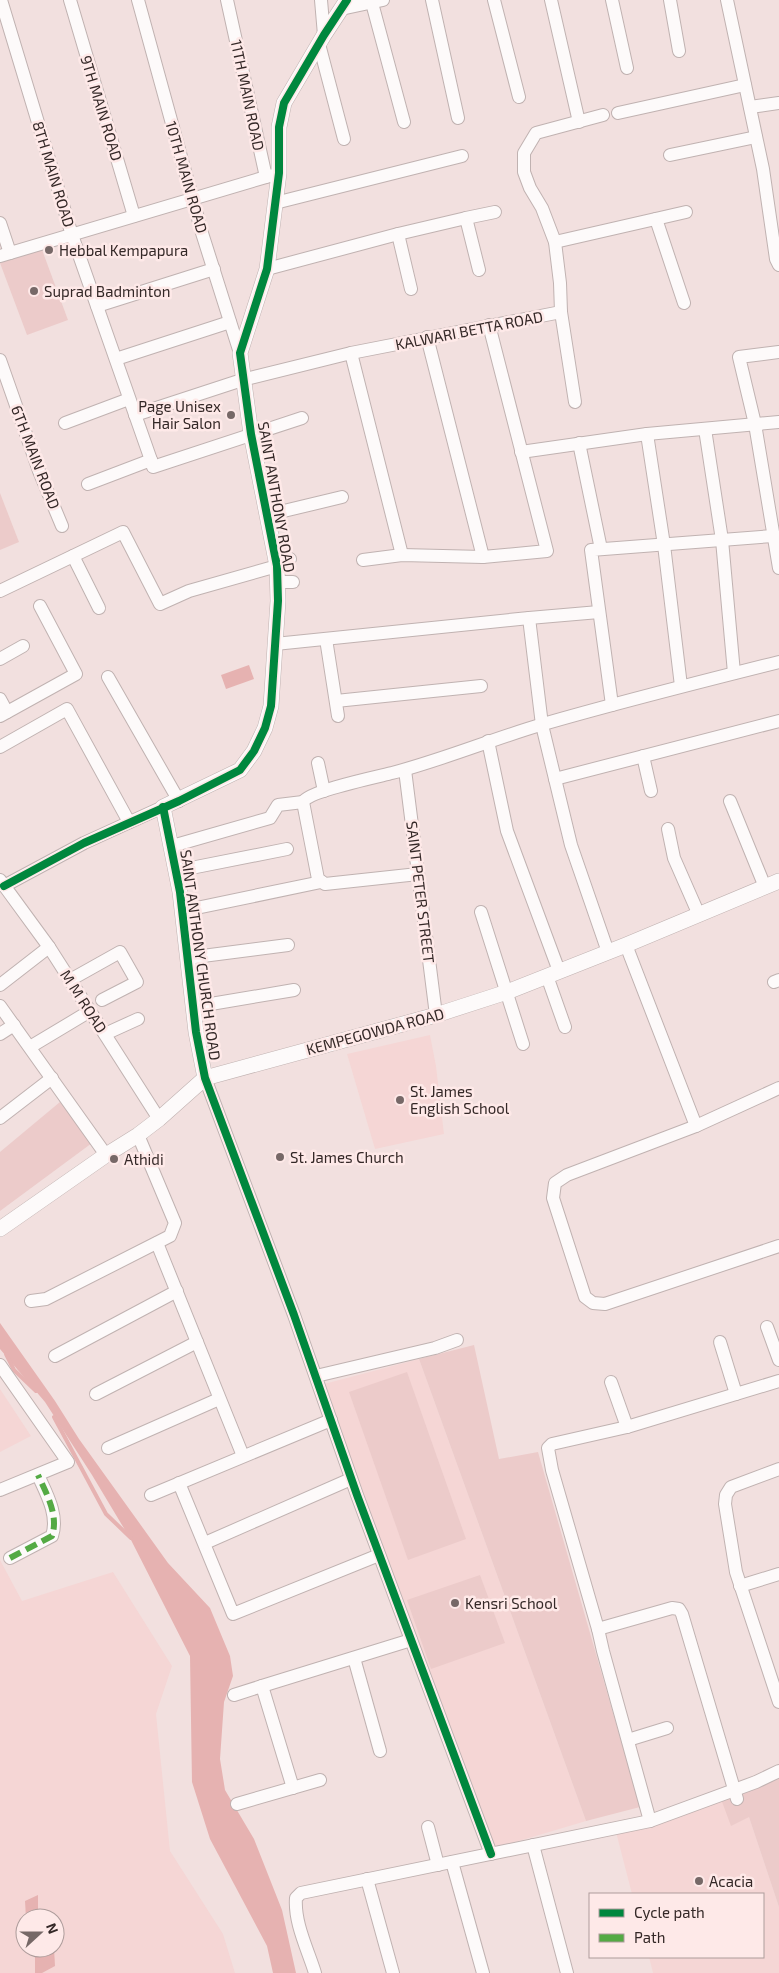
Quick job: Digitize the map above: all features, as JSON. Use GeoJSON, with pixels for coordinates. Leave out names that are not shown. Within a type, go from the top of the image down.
{"type":"FeatureCollection","features":[{"type":"Feature","properties":{"kind":"street","name":"8TH MAIN ROAD"},"geometry":{"type":"LineString","coordinates":[[1,0],[72,235],[151,460]]}},
{"type":"Feature","properties":{"kind":"street","name":"9TH MAIN ROAD"},"geometry":{"type":"LineString","coordinates":[[70,0],[134,216]]}},
{"type":"Feature","properties":{"kind":"street","name":"10TH MAIN ROAD"},"geometry":{"type":"LineString","coordinates":[[138,0],[193,199],[240,352]]}},
{"type":"Feature","properties":{"kind":"street","name":"11TH MAIN ROAD"},"geometry":{"type":"LineString","coordinates":[[227,0],[272,175]]}},
{"type":"Feature","properties":{"kind":"street"},"geometry":{"type":"LineString","coordinates":[[321,0],[321,40],[344,139]]}},
{"type":"Feature","properties":{"kind":"street"},"geometry":{"type":"LineString","coordinates":[[432,0],[458,118]]}},
{"type":"Feature","properties":{"kind":"street"},"geometry":{"type":"LineString","coordinates":[[494,0],[519,97]]}},
{"type":"Feature","properties":{"kind":"street"},"geometry":{"type":"LineString","coordinates":[[551,0],[579,122]]}},
{"type":"Feature","properties":{"kind":"street"},"geometry":{"type":"LineString","coordinates":[[612,0],[626,68]]}},
{"type":"Feature","properties":{"kind":"street"},"geometry":{"type":"LineString","coordinates":[[670,0],[679,51]]}},
{"type":"Feature","properties":{"kind":"street"},"geometry":{"type":"LineString","coordinates":[[727,0],[763,169],[776,259],[779,265]]}},
{"type":"Feature","properties":{"kind":"street"},"geometry":{"type":"LineString","coordinates":[[344,5],[377,2],[404,122]]}},
{"type":"Feature","properties":{"kind":"street","name":"SAINT ANTHONY ROAD"},"geometry":{"type":"LineString","coordinates":[[2,883],[129,822],[179,801],[240,770],[254,751],[265,728],[271,706],[278,582],[281,562],[266,515],[242,380],[240,352],[267,269],[275,203],[272,175],[284,103],[344,5]]}},
{"type":"Feature","properties":{"kind":"street"},"geometry":{"type":"LineString","coordinates":[[618,113],[745,85]]}},
{"type":"Feature","properties":{"kind":"street"},"geometry":{"type":"LineString","coordinates":[[750,108],[779,103]]}},
{"type":"Feature","properties":{"kind":"street","name":"KALWARI BETTA ROAD"},"geometry":{"type":"LineString","coordinates":[[135,415],[242,380],[351,353],[561,312],[555,242],[542,208],[530,188],[524,172],[524,153],[536,133],[604,115]]}},
{"type":"Feature","properties":{"kind":"street"},"geometry":{"type":"LineString","coordinates":[[670,155],[756,137]]}},
{"type":"Feature","properties":{"kind":"street"},"geometry":{"type":"LineString","coordinates":[[275,203],[462,156]]}},
{"type":"Feature","properties":{"kind":"street"},"geometry":{"type":"LineString","coordinates":[[0,223],[5,255],[272,175]]}},
{"type":"Feature","properties":{"kind":"street"},"geometry":{"type":"LineString","coordinates":[[267,269],[398,234],[495,212]]}},
{"type":"Feature","properties":{"kind":"street"},"geometry":{"type":"LineString","coordinates":[[555,242],[686,212]]}},
{"type":"Feature","properties":{"kind":"street"},"geometry":{"type":"LineString","coordinates":[[466,218],[479,270]]}},
{"type":"Feature","properties":{"kind":"street"},"geometry":{"type":"LineString","coordinates":[[656,219],[684,303]]}},
{"type":"Feature","properties":{"kind":"street"},"geometry":{"type":"LineString","coordinates":[[398,234],[411,289]]}},
{"type":"Feature","properties":{"kind":"street"},"geometry":{"type":"LineString","coordinates":[[97,306],[214,270]]}},
{"type":"Feature","properties":{"kind":"street"},"geometry":{"type":"LineString","coordinates":[[561,312],[575,402]]}},
{"type":"Feature","properties":{"kind":"street"},"geometry":{"type":"LineString","coordinates":[[116,359],[230,322]]}},
{"type":"Feature","properties":{"kind":"street"},"geometry":{"type":"LineString","coordinates":[[363,560],[402,555],[482,557],[547,551],[488,325]]}},
{"type":"Feature","properties":{"kind":"street"},"geometry":{"type":"LineString","coordinates":[[427,337],[482,557]]}},
{"type":"Feature","properties":{"kind":"street"},"geometry":{"type":"LineString","coordinates":[[779,352],[739,357],[755,424],[779,568]]}},
{"type":"Feature","properties":{"kind":"street"},"geometry":{"type":"LineString","coordinates":[[351,353],[402,555]]}},
{"type":"Feature","properties":{"kind":"street","name":"6TH MAIN ROAD"},"geometry":{"type":"LineString","coordinates":[[0,360],[39,471],[62,526]]}},
{"type":"Feature","properties":{"kind":"street"},"geometry":{"type":"LineString","coordinates":[[65,423],[129,398]]}},
{"type":"Feature","properties":{"kind":"street"},"geometry":{"type":"LineString","coordinates":[[88,484],[151,460],[153,466],[302,418]]}},
{"type":"Feature","properties":{"kind":"street"},"geometry":{"type":"LineString","coordinates":[[521,452],[647,434],[779,422]]}},
{"type":"Feature","properties":{"kind":"street"},"geometry":{"type":"LineString","coordinates":[[705,429],[722,540],[734,673]]}},
{"type":"Feature","properties":{"kind":"street"},"geometry":{"type":"LineString","coordinates":[[647,434],[664,545],[681,686]]}},
{"type":"Feature","properties":{"kind":"street"},"geometry":{"type":"LineString","coordinates":[[579,443],[601,549]]}},
{"type":"Feature","properties":{"kind":"street"},"geometry":{"type":"LineString","coordinates":[[266,515],[342,497]]}},
{"type":"Feature","properties":{"kind":"street"},"geometry":{"type":"LineString","coordinates":[[0,591],[124,532],[160,604],[188,592],[281,562]]}},
{"type":"Feature","properties":{"kind":"street"},"geometry":{"type":"LineString","coordinates":[[612,705],[591,550],[773,536]]}},
{"type":"Feature","properties":{"kind":"street"},"geometry":{"type":"LineString","coordinates":[[73,556],[100,608]]}},
{"type":"Feature","properties":{"kind":"street"},"geometry":{"type":"LineString","coordinates":[[278,582],[293,582]]}},
{"type":"Feature","properties":{"kind":"street"},"geometry":{"type":"LineString","coordinates":[[0,699],[4,714],[76,674],[40,606]]}},
{"type":"Feature","properties":{"kind":"street"},"geometry":{"type":"LineString","coordinates":[[276,644],[599,612]]}},
{"type":"Feature","properties":{"kind":"street"},"geometry":{"type":"LineString","coordinates":[[529,618],[542,725],[571,845],[608,952]]}},
{"type":"Feature","properties":{"kind":"street"},"geometry":{"type":"LineString","coordinates":[[326,639],[338,716]]}},
{"type":"Feature","properties":{"kind":"street"},"geometry":{"type":"LineString","coordinates":[[0,659],[23,646]]}},
{"type":"Feature","properties":{"kind":"street"},"geometry":{"type":"LineString","coordinates":[[172,846],[270,818],[278,805],[303,802],[308,796],[405,770],[488,741],[681,686],[779,662]]}},
{"type":"Feature","properties":{"kind":"street"},"geometry":{"type":"LineString","coordinates":[[108,677],[179,801]]}},
{"type":"Feature","properties":{"kind":"street"},"geometry":{"type":"LineString","coordinates":[[336,701],[481,686]]}},
{"type":"Feature","properties":{"kind":"street"},"geometry":{"type":"LineString","coordinates":[[0,747],[67,709],[129,822]]}},
{"type":"Feature","properties":{"kind":"street"},"geometry":{"type":"LineString","coordinates":[[555,779],[779,721]]}},
{"type":"Feature","properties":{"kind":"street"},"geometry":{"type":"LineString","coordinates":[[488,741],[507,830],[553,974],[565,1028]]}},
{"type":"Feature","properties":{"kind":"street"},"geometry":{"type":"LineString","coordinates":[[643,756],[651,791]]}},
{"type":"Feature","properties":{"kind":"street"},"geometry":{"type":"LineString","coordinates":[[318,763],[324,791]]}},
{"type":"Feature","properties":{"kind":"street","name":"SAINT PETER STREET"},"geometry":{"type":"LineString","coordinates":[[405,770],[436,1015]]}},
{"type":"Feature","properties":{"kind":"street"},"geometry":{"type":"LineString","coordinates":[[730,801],[772,884]]}},
{"type":"Feature","properties":{"kind":"street"},"geometry":{"type":"LineString","coordinates":[[303,802],[318,878],[321,882]]}},
{"type":"Feature","properties":{"kind":"street","name":"SAINT ANTHONY CHURCH ROAD"},"geometry":{"type":"LineString","coordinates":[[163,807],[176,871],[193,1007],[205,1078]]}},
{"type":"Feature","properties":{"kind":"street"},"geometry":{"type":"LineString","coordinates":[[668,829],[674,858],[699,915]]}},
{"type":"Feature","properties":{"kind":"street"},"geometry":{"type":"LineString","coordinates":[[176,871],[287,849]]}},
{"type":"Feature","properties":{"kind":"street"},"geometry":{"type":"LineString","coordinates":[[182,911],[321,882],[325,884],[418,874]]}},
{"type":"Feature","properties":{"kind":"street","name":"M M ROAD"},"geometry":{"type":"LineString","coordinates":[[2,883],[49,946],[159,1119]]}},
{"type":"Feature","properties":{"kind":"street","name":"KEMPEGOWDA ROAD"},"geometry":{"type":"LineString","coordinates":[[0,1229],[138,1135],[205,1078],[436,1015],[506,992],[626,945],[772,884]]}},
{"type":"Feature","properties":{"kind":"street"},"geometry":{"type":"LineString","coordinates":[[480,912],[522,1044]]}},
{"type":"Feature","properties":{"kind":"street"},"geometry":{"type":"LineString","coordinates":[[187,958],[288,945]]}},
{"type":"Feature","properties":{"kind":"street"},"geometry":{"type":"LineString","coordinates":[[626,945],[696,1126]]}},
{"type":"Feature","properties":{"kind":"street"},"geometry":{"type":"LineString","coordinates":[[0,985],[49,946]]}},
{"type":"Feature","properties":{"kind":"street"},"geometry":{"type":"LineString","coordinates":[[70,980],[120,952],[136,982],[102,1000]]}},
{"type":"Feature","properties":{"kind":"street"},"geometry":{"type":"LineString","coordinates":[[193,1007],[294,990]]}},
{"type":"Feature","properties":{"kind":"street"},"geometry":{"type":"LineString","coordinates":[[0,1006],[106,1155]]}},
{"type":"Feature","properties":{"kind":"street"},"geometry":{"type":"LineString","coordinates":[[30,1047],[90,1011]]}},
{"type":"Feature","properties":{"kind":"street"},"geometry":{"type":"LineString","coordinates":[[105,1034],[138,1019]]}},
{"type":"Feature","properties":{"kind":"street"},"geometry":{"type":"LineString","coordinates":[[0,1034],[14,1025]]}},
{"type":"Feature","properties":{"kind":"street"},"geometry":{"type":"LineString","coordinates":[[0,1118],[52,1078]]}},
{"type":"Feature","properties":{"kind":"street"},"geometry":{"type":"LineString","coordinates":[[205,1078],[294,1314],[351,1479],[491,1854]]}},
{"type":"Feature","properties":{"kind":"street"},"geometry":{"type":"LineString","coordinates":[[779,1088],[696,1126],[567,1175],[555,1183],[553,1198],[585,1297],[593,1304],[605,1304],[779,1246]]}},
{"type":"Feature","properties":{"kind":"street"},"geometry":{"type":"LineString","coordinates":[[31,1301],[46,1299],[170,1236],[175,1223],[138,1135]]}},
{"type":"Feature","properties":{"kind":"street"},"geometry":{"type":"LineString","coordinates":[[157,1243],[243,1456]]}},
{"type":"Feature","properties":{"kind":"street"},"geometry":{"type":"LineString","coordinates":[[55,1356],[176,1292]]}},
{"type":"Feature","properties":{"kind":"street"},"geometry":{"type":"LineString","coordinates":[[767,1327],[779,1360]]}},
{"type":"Feature","properties":{"kind":"street"},"geometry":{"type":"LineString","coordinates":[[316,1376],[435,1348],[457,1340]]}},
{"type":"Feature","properties":{"kind":"street"},"geometry":{"type":"LineString","coordinates":[[96,1394],[197,1342]]}},
{"type":"Feature","properties":{"kind":"street"},"geometry":{"type":"LineString","coordinates":[[720,1342],[736,1394]]}},
{"type":"Feature","properties":{"kind":"street"},"geometry":{"type":"LineString","coordinates":[[0,1365],[68,1462],[0,1490]]}},
{"type":"Feature","properties":{"kind":"street"},"geometry":{"type":"LineString","coordinates":[[650,1821],[598,1629],[552,1470],[548,1448],[552,1444],[627,1427],[779,1381]]}},
{"type":"Feature","properties":{"kind":"street"},"geometry":{"type":"LineString","coordinates":[[612,1382],[627,1427]]}},
{"type":"Feature","properties":{"kind":"street"},"geometry":{"type":"LineString","coordinates":[[108,1448],[219,1399]]}},
{"type":"Feature","properties":{"kind":"street"},"geometry":{"type":"LineString","coordinates":[[151,1495],[331,1420]]}},
{"type":"Feature","properties":{"kind":"street"},"geometry":{"type":"LineString","coordinates":[[779,1469],[731,1487],[726,1495],[725,1504],[736,1572],[779,1702]]}},
{"type":"Feature","properties":{"kind":"street"},"geometry":{"type":"LineString","coordinates":[[10,1558],[52,1536],[54,1530],[51,1505],[38,1475]]}},
{"type":"Feature","properties":{"kind":"street"},"geometry":{"type":"LineString","coordinates":[[204,1543],[351,1479]]}},
{"type":"Feature","properties":{"kind":"street"},"geometry":{"type":"LineString","coordinates":[[180,1483],[233,1614],[379,1555]]}},
{"type":"Feature","properties":{"kind":"street"},"geometry":{"type":"LineString","coordinates":[[740,1586],[779,1574]]}},
{"type":"Feature","properties":{"kind":"street"},"geometry":{"type":"LineString","coordinates":[[598,1629],[672,1608],[679,1609],[735,1795]]}},
{"type":"Feature","properties":{"kind":"street"},"geometry":{"type":"LineString","coordinates":[[234,1695],[411,1640]]}},
{"type":"Feature","properties":{"kind":"street"},"geometry":{"type":"LineString","coordinates":[[354,1658],[380,1751]]}},
{"type":"Feature","properties":{"kind":"street"},"geometry":{"type":"LineString","coordinates":[[262,1686],[292,1788]]}},
{"type":"Feature","properties":{"kind":"street"},"geometry":{"type":"LineString","coordinates":[[628,1740],[667,1728]]}},
{"type":"Feature","properties":{"kind":"street"},"geometry":{"type":"LineString","coordinates":[[316,1973],[299,1922],[296,1898],[301,1893],[650,1821],[735,1795],[779,1770]]}},
{"type":"Feature","properties":{"kind":"street"},"geometry":{"type":"LineString","coordinates":[[237,1804],[320,1780]]}},
{"type":"Feature","properties":{"kind":"street"},"geometry":{"type":"LineString","coordinates":[[428,1827],[438,1865]]}},
{"type":"Feature","properties":{"kind":"street"},"geometry":{"type":"LineString","coordinates":[[533,1845],[568,1973]]}},
{"type":"Feature","properties":{"kind":"street"},"geometry":{"type":"LineString","coordinates":[[452,1862],[483,1973]]}},
{"type":"Feature","properties":{"kind":"street"},"geometry":{"type":"LineString","coordinates":[[367,1879],[394,1973]]}},
{"type":"Feature","properties":{"kind":"shaded area","name":"Suprad Badminton"},"geometry":{"type":"Polygon","coordinates":[[[41,247],[68,320],[27,335],[0,263],[41,247]]]}},
{"type":"Feature","properties":{"kind":"shaded area"},"geometry":{"type":"Polygon","coordinates":[[[0,493],[19,542],[0,550],[0,493]]]}},
{"type":"Feature","properties":{"kind":"shaded area"},"geometry":{"type":"Polygon","coordinates":[[[249,665],[254,679],[226,689],[221,675],[249,665]]]}},
{"type":"Feature","properties":{"kind":"shaded area","name":"St. James English School"},"geometry":{"type":"Polygon","coordinates":[[[430,1035],[436,1066],[444,1134],[375,1149],[347,1054],[430,1035]]]}},
{"type":"Feature","properties":{"kind":"shaded area"},"geometry":{"type":"Polygon","coordinates":[[[60,1102],[92,1143],[0,1211],[0,1152],[60,1102]]]}},
{"type":"Feature","properties":{"kind":"shaded area"},"geometry":{"type":"Polygon","coordinates":[[[0,1323],[55,1401],[79,1439],[168,1563],[210,1608],[230,1656],[233,1676],[224,1702],[220,1759],[225,1790],[254,1839],[282,1910],[296,1973],[273,1973],[267,1946],[210,1839],[192,1782],[190,1656],[131,1540],[92,1475],[45,1402],[0,1349],[0,1323]]]}},
{"type":"Feature","properties":{"kind":"shaded area"},"geometry":{"type":"Polygon","coordinates":[[[474,1345],[499,1459],[538,1452],[640,1807],[586,1821],[419,1359],[474,1345]]]}},
{"type":"Feature","properties":{"kind":"shaded area","name":"Kensri School"},"geometry":{"type":"Polygon","coordinates":[[[419,1359],[586,1821],[492,1849],[324,1384],[419,1359]]]}},
{"type":"Feature","properties":{"kind":"shaded area"},"geometry":{"type":"Polygon","coordinates":[[[407,1372],[466,1539],[408,1560],[349,1392],[407,1372]]]}},
{"type":"Feature","properties":{"kind":"shaded area"},"geometry":{"type":"Polygon","coordinates":[[[0,1389],[31,1436],[0,1452],[0,1389]]]}},
{"type":"Feature","properties":{"kind":"shaded area"},"geometry":{"type":"Polygon","coordinates":[[[0,1560],[22,1601],[113,1572],[172,1666],[156,1714],[170,1851],[223,1934],[235,1973],[0,1973],[0,1560]]]}},
{"type":"Feature","properties":{"kind":"shaded area"},"geometry":{"type":"Polygon","coordinates":[[[480,1575],[505,1643],[431,1669],[407,1600],[480,1575]]]}},
{"type":"Feature","properties":{"kind":"shaded area"},"geometry":{"type":"Polygon","coordinates":[[[779,1773],[779,1907],[749,1817],[731,1826],[721,1799],[779,1773]]]}},
{"type":"Feature","properties":{"kind":"shaded area"},"geometry":{"type":"Polygon","coordinates":[[[721,1799],[749,1817],[779,1907],[779,1973],[653,1973],[649,1958],[764,1958],[764,1893],[632,1893],[616,1832],[721,1799]]]}},
{"type":"Feature","properties":{"kind":"shaded area"},"geometry":{"type":"Polygon","coordinates":[[[38,1895],[38,1908],[25,1908],[25,1901],[38,1895]]]}},
{"type":"Feature","properties":{"kind":"shaded area"},"geometry":{"type":"Polygon","coordinates":[[[35,1958],[55,1958],[55,1966],[42,1973],[35,1973],[35,1958]]]}},
{"type":"Feature","properties":{"kind":"waterway"},"geometry":{"type":"LineString","coordinates":[[6,1354],[14,1370],[36,1391]]}},
{"type":"Feature","properties":{"kind":"waterway"},"geometry":{"type":"LineString","coordinates":[[54,1417],[106,1514],[131,1538]]}},
{"type":"Feature","properties":{"kind":"marked path"},"geometry":{"type":"LineString","coordinates":[[10,1558],[52,1536],[54,1528],[53,1512],[38,1475]]}},
{"type":"Feature","properties":{"kind":"cycle path"},"geometry":{"type":"LineString","coordinates":[[4,886],[84,843],[179,801],[240,770],[254,751],[265,728],[271,706],[278,601],[277,566],[251,434],[240,353],[267,269],[279,173],[279,127],[284,103],[347,0]]}},
{"type":"Feature","properties":{"kind":"cycle path"},"geometry":{"type":"LineString","coordinates":[[163,807],[180,892],[196,1032],[205,1078],[294,1315],[357,1495],[491,1854]]}},
{"type":"Feature","properties":{"kind":"place","name":"Hebbal Kempapura"},"geometry":{"type":"Point","coordinates":[49,250]}},
{"type":"Feature","properties":{"kind":"place","name":"Suprad Badminton"},"geometry":{"type":"Point","coordinates":[34,291]}},
{"type":"Feature","properties":{"kind":"place","name":"Page Unisex Hair Salon"},"geometry":{"type":"Point","coordinates":[231,415]}},
{"type":"Feature","properties":{"kind":"place","name":"St. James English School"},"geometry":{"type":"Point","coordinates":[400,1100]}},
{"type":"Feature","properties":{"kind":"place","name":"St. James Church"},"geometry":{"type":"Point","coordinates":[280,1157]}},
{"type":"Feature","properties":{"kind":"place","name":"Athidi"},"geometry":{"type":"Point","coordinates":[114,1159]}},
{"type":"Feature","properties":{"kind":"place","name":"Kensri School"},"geometry":{"type":"Point","coordinates":[455,1603]}},
{"type":"Feature","properties":{"kind":"place","name":"Acacia"},"geometry":{"type":"Point","coordinates":[699,1881]}}]}
